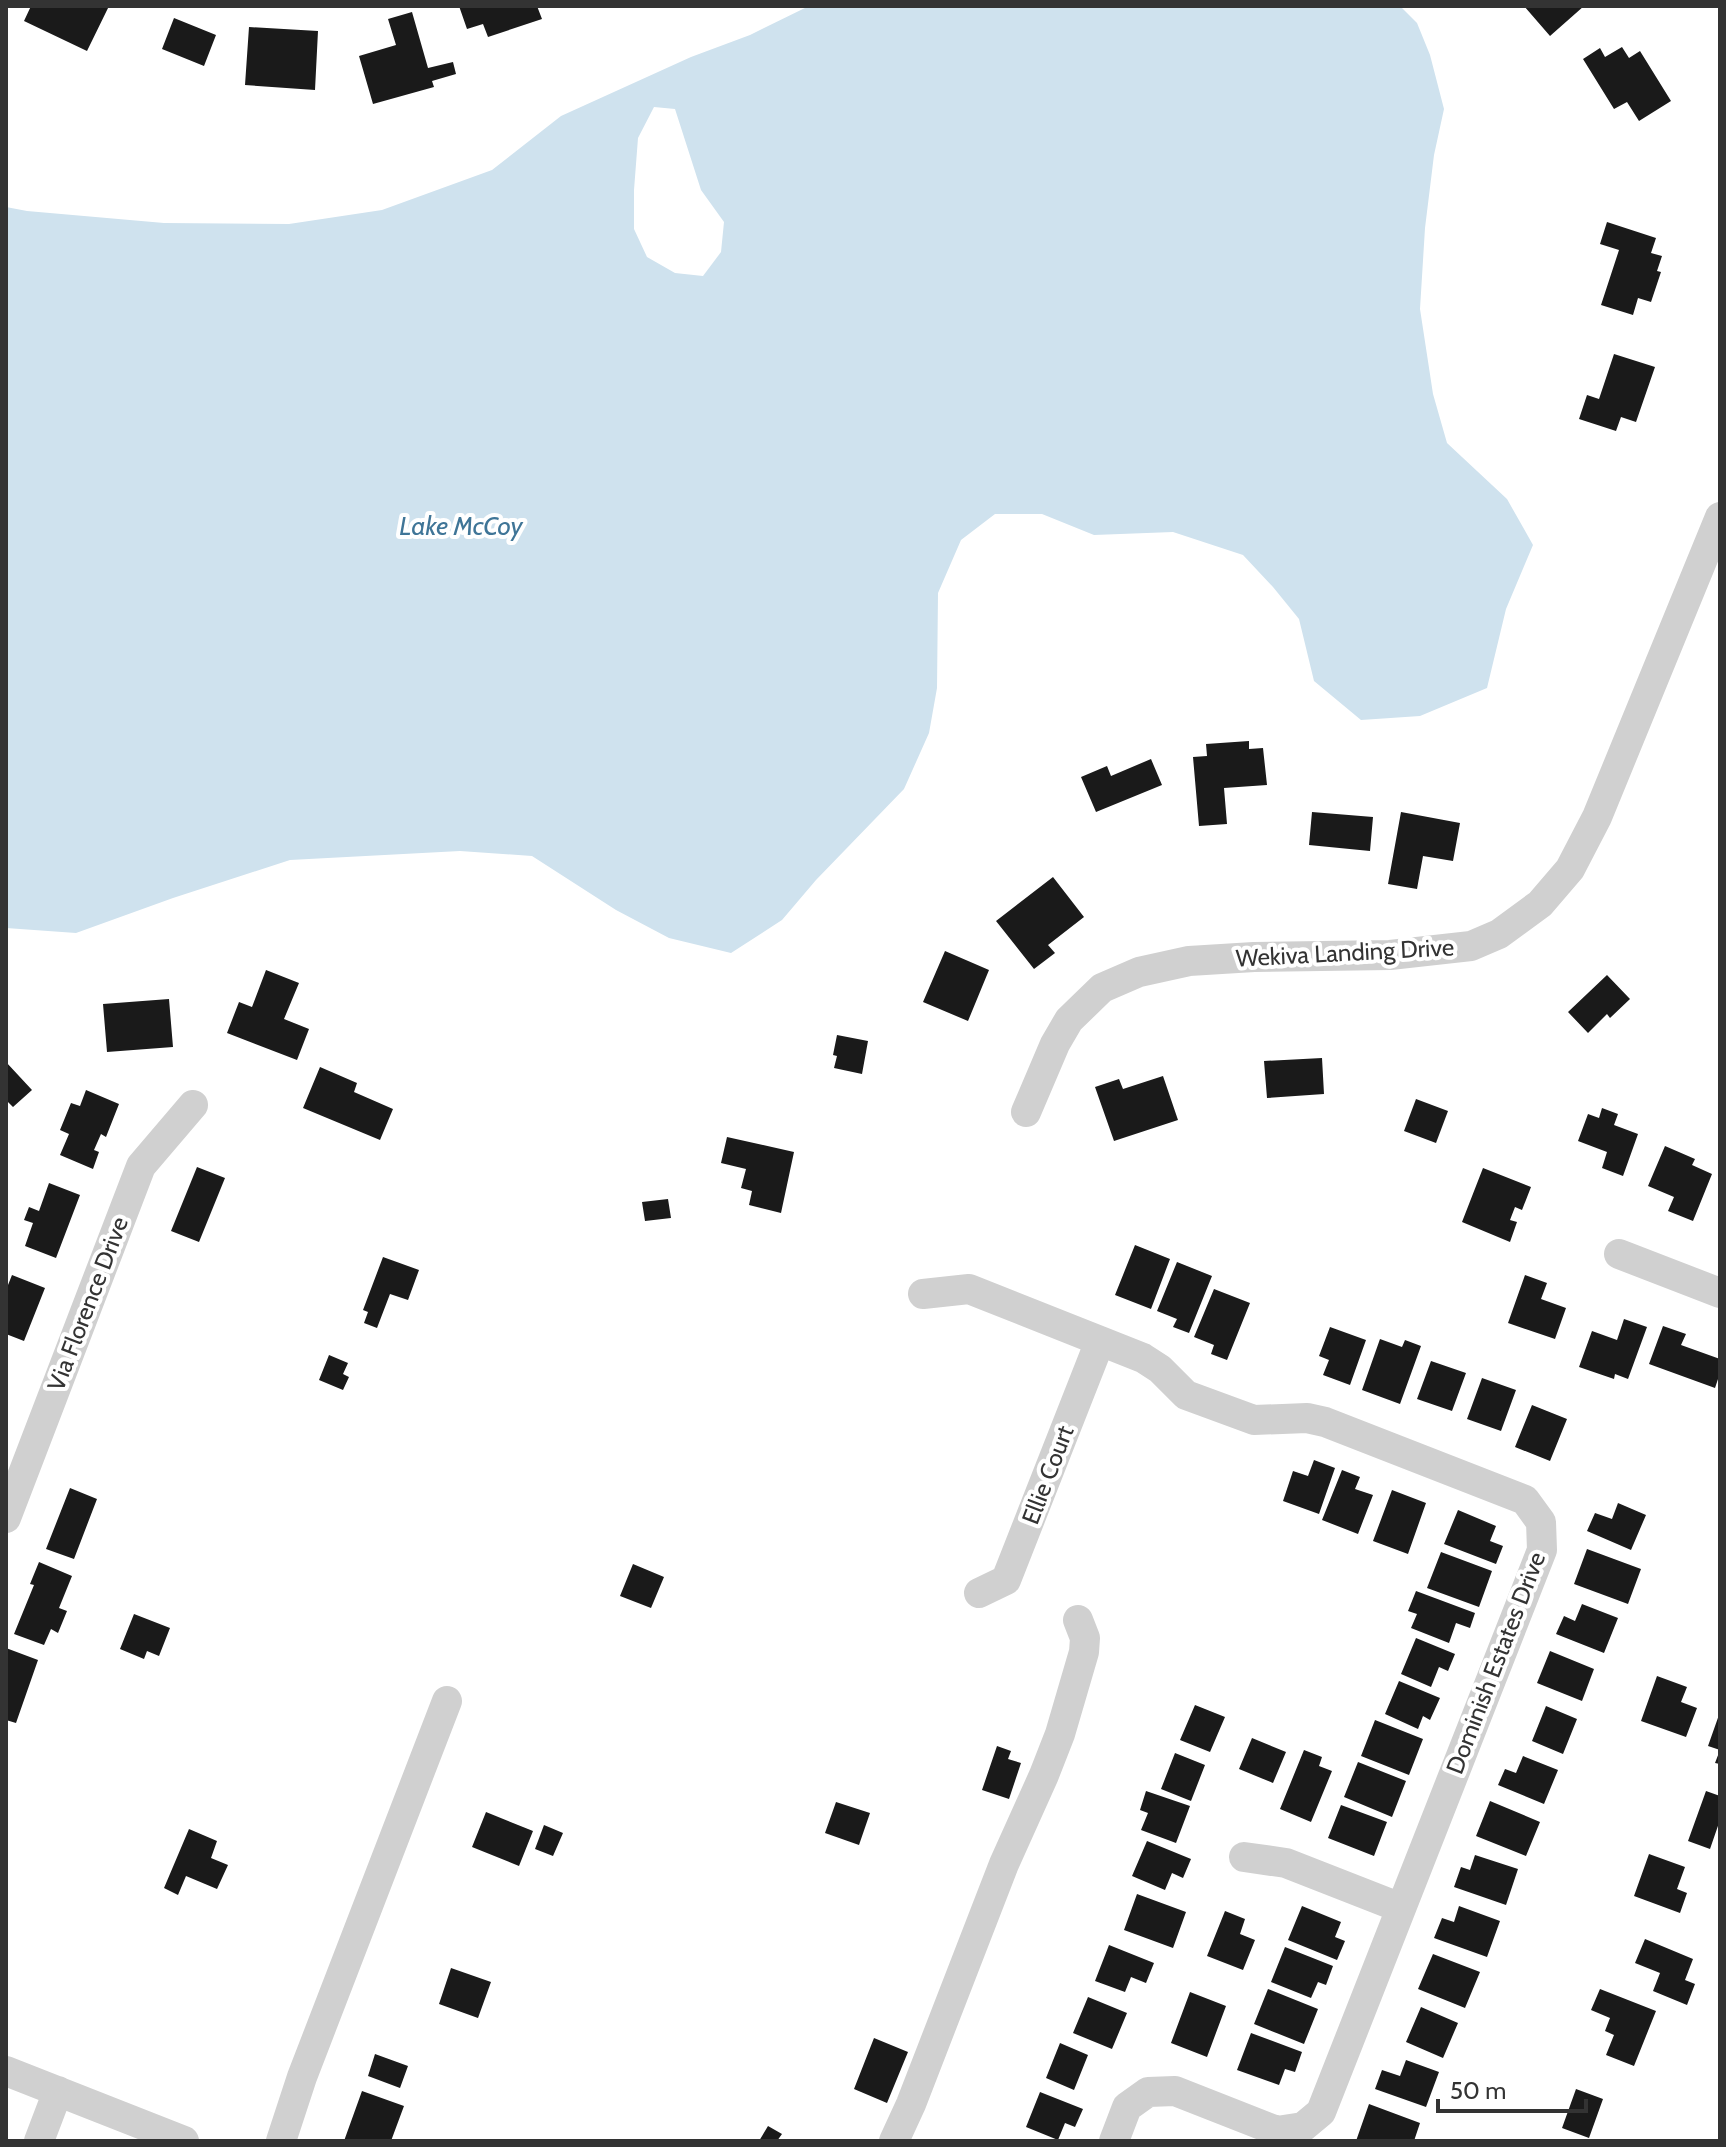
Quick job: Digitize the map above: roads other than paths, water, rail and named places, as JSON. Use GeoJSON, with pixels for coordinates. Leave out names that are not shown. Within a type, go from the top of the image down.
{"type":"FeatureCollection","features":[{"type":"Feature","properties":{"kind":"street","name":"Wekiva Landing Drive"},"geometry":{"type":"LineString","coordinates":[[1026,1112],[1055,1044],[1069,1020],[1102,988],[1139,972],[1189,961],[1390,955],[1471,946],[1499,934],[1540,904],[1570,869],[1597,817],[1720,517]]}},
{"type":"Feature","properties":{"kind":"street","name":"Via Florence Drive"},"geometry":{"type":"LineString","coordinates":[[6,1518],[141,1166],[193,1105]]}},
{"type":"Feature","properties":{"kind":"street"},"geometry":{"type":"LineString","coordinates":[[1619,1254],[1720,1293]]}},
{"type":"Feature","properties":{"kind":"street","name":"Dominish Estates Drive"},"geometry":{"type":"LineString","coordinates":[[923,1294],[969,1289],[1143,1358],[1160,1369],[1186,1395],[1254,1420],[1307,1418],[1325,1422],[1525,1500],[1541,1522],[1542,1550],[1321,2112],[1303,2127],[1277,2131],[1175,2091],[1148,2092],[1127,2107],[1114,2141]]}},
{"type":"Feature","properties":{"kind":"street","name":"Ellie Court"},"geometry":{"type":"LineString","coordinates":[[979,1593],[1006,1580],[1100,1341]]}},
{"type":"Feature","properties":{"kind":"street"},"geometry":{"type":"LineString","coordinates":[[894,2141],[996,1884],[1060,1734],[1084,1652],[1085,1638],[1078,1620]]}},
{"type":"Feature","properties":{"kind":"street"},"geometry":{"type":"LineString","coordinates":[[281,2141],[447,1701]]}},
{"type":"Feature","properties":{"kind":"street"},"geometry":{"type":"LineString","coordinates":[[1244,1857],[1286,1863],[1401,1908]]}},
{"type":"Feature","properties":{"kind":"street"},"geometry":{"type":"LineString","coordinates":[[6,2071],[184,2141]]}},
{"type":"Feature","properties":{"kind":"street"},"geometry":{"type":"LineString","coordinates":[[39,2141],[58,2091]]}},
{"type":"Feature","properties":{"kind":"water","name":"Lake McCoy"},"geometry":{"type":"Polygon","coordinates":[[[809,6],[1400,6],[1417,23],[1430,55],[1444,109],[1434,155],[1425,228],[1420,309],[1433,394],[1447,443],[1507,499],[1533,545],[1506,609],[1487,688],[1420,716],[1361,720],[1314,681],[1299,619],[1243,555],[1173,532],[1094,535],[1042,514],[995,514],[961,540],[938,593],[937,688],[929,733],[904,789],[782,920],[731,953],[669,938],[616,910],[532,856],[460,851],[290,860],[76,933],[6,928],[6,207],[164,223],[289,224],[382,210],[492,170],[561,116],[691,57],[750,35],[809,6]],[[654,107],[638,138],[634,229],[647,257],[675,273],[703,276],[721,252],[724,222],[701,190],[675,109],[654,107]]]}}]}
